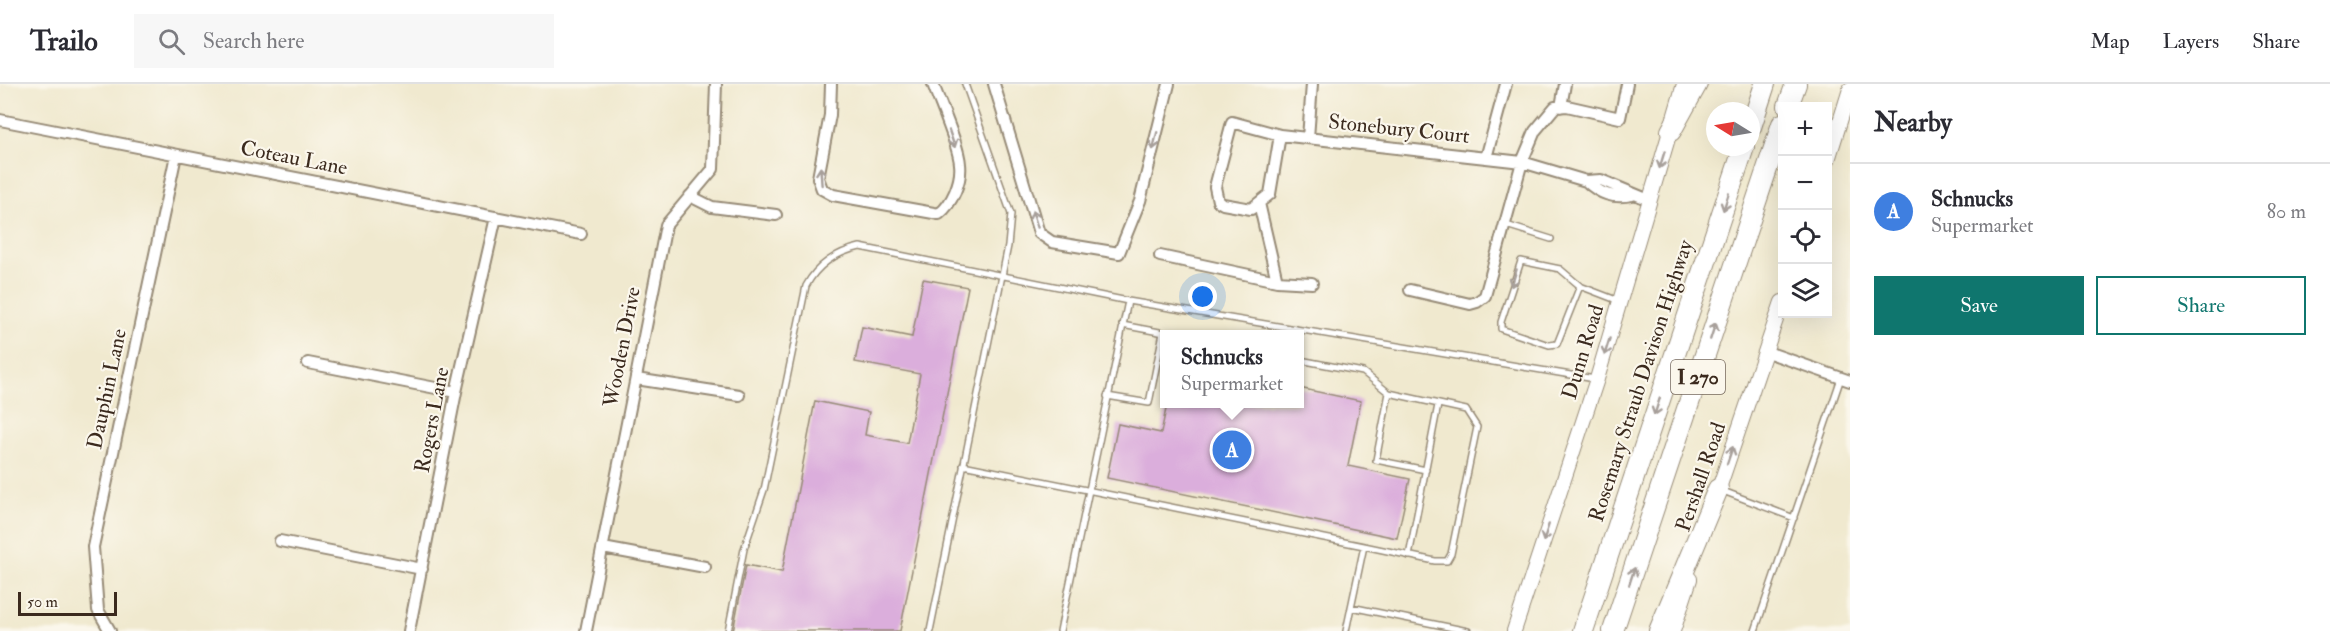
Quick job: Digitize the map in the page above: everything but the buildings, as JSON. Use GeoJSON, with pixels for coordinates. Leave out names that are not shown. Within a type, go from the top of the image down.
{"type":"FeatureCollection","features":[{"type":"Feature","properties":{"kind":"highway"},"geometry":{"type":"LineString","coordinates":[[1671,131],[1696,84]]}},
{"type":"Feature","properties":{"kind":"highway"},"geometry":{"type":"LineString","coordinates":[[1759,102],[1765,84]]}},
{"type":"Feature","properties":{"kind":"highway"},"geometry":{"type":"LineString","coordinates":[[1789,102],[1796,84]]}},
{"type":"Feature","properties":{"kind":"highway","name":"I 270"},"geometry":{"type":"LineString","coordinates":[[1613,631],[1778,136]]}},
{"type":"Feature","properties":{"kind":"highway","name":"Rosemary Straub Davison Highway"},"geometry":{"type":"LineString","coordinates":[[1583,631],[1741,156]]}},
{"type":"Feature","properties":{"kind":"highway"},"geometry":{"type":"LineString","coordinates":[[1659,631],[1718,489]]}},
{"type":"Feature","properties":{"kind":"street","name":"Wooden Drive"},"geometry":{"type":"LineString","coordinates":[[586,631],[666,225],[713,169],[716,84]]}},
{"type":"Feature","properties":{"kind":"street"},"geometry":{"type":"LineString","coordinates":[[831,84],[830,115],[818,178],[822,189],[832,195],[939,214],[947,208],[958,182],[960,164],[933,84]]}},
{"type":"Feature","properties":{"kind":"street"},"geometry":{"type":"LineString","coordinates":[[994,84],[1039,233],[1052,242],[1119,253],[1140,201],[1169,84]]}},
{"type":"Feature","properties":{"kind":"street","name":"Stonebury Court"},"geometry":{"type":"LineString","coordinates":[[1308,138],[1312,84]]}},
{"type":"Feature","properties":{"kind":"street","name":"Stonebury Court"},"geometry":{"type":"LineString","coordinates":[[1486,158],[1506,84]]}},
{"type":"Feature","properties":{"kind":"street"},"geometry":{"type":"LineString","coordinates":[[1561,107],[1565,84]]}},
{"type":"Feature","properties":{"kind":"street"},"geometry":{"type":"LineString","coordinates":[[1410,290],[1470,304],[1485,296],[1522,162],[1535,131],[1555,107],[1620,118],[1627,84]]}},
{"type":"Feature","properties":{"kind":"street","name":"Dunn Road"},"geometry":{"type":"LineString","coordinates":[[1514,631],[1621,302],[1684,84]]}},
{"type":"Feature","properties":{"kind":"street"},"geometry":{"type":"LineString","coordinates":[[1828,156],[1850,89]]}},
{"type":"Feature","properties":{"kind":"street","name":"Coteau Lane"},"geometry":{"type":"LineString","coordinates":[[0,120],[581,234]]}},
{"type":"Feature","properties":{"kind":"street","name":"Stonebury Court"},"geometry":{"type":"LineString","coordinates":[[1258,202],[1251,209],[1218,201],[1215,187],[1232,122],[1280,135],[1522,162],[1586,181],[1601,180],[1632,195],[1649,200]]}},
{"type":"Feature","properties":{"kind":"street"},"geometry":{"type":"LineString","coordinates":[[1277,281],[1258,202],[1269,194],[1280,135]]}},
{"type":"Feature","properties":{"kind":"street","name":"Dauphin Lane"},"geometry":{"type":"LineString","coordinates":[[110,631],[98,610],[93,547],[176,154]]}},
{"type":"Feature","properties":{"kind":"street"},"geometry":{"type":"LineString","coordinates":[[690,196],[712,207],[776,215]]}},
{"type":"Feature","properties":{"kind":"street","name":"Rogers Lane"},"geometry":{"type":"LineString","coordinates":[[409,631],[456,392],[496,218]]}},
{"type":"Feature","properties":{"kind":"street"},"geometry":{"type":"LineString","coordinates":[[1160,256],[1277,281],[1312,283]]}},
{"type":"Feature","properties":{"kind":"street","name":"Pershall Road"},"geometry":{"type":"LineString","coordinates":[[1673,631],[1718,489],[1778,315]]}},
{"type":"Feature","properties":{"kind":"street"},"geometry":{"type":"LineString","coordinates":[[1767,352],[1846,380]]}},
{"type":"Feature","properties":{"kind":"street"},"geometry":{"type":"LineString","coordinates":[[308,363],[456,392]]}},
{"type":"Feature","properties":{"kind":"street"},"geometry":{"type":"LineString","coordinates":[[636,380],[739,394]]}},
{"type":"Feature","properties":{"kind":"street"},"geometry":{"type":"LineString","coordinates":[[280,541],[422,569]]}},
{"type":"Feature","properties":{"kind":"street"},"geometry":{"type":"LineString","coordinates":[[603,548],[705,567]]}},
{"type":"Feature","properties":{"kind":"lane"},"geometry":{"type":"LineString","coordinates":[[930,631],[1002,274],[1011,214],[964,84]]}},
{"type":"Feature","properties":{"kind":"lane"},"geometry":{"type":"LineString","coordinates":[[1506,225],[1551,240]]}},
{"type":"Feature","properties":{"kind":"lane"},"geometry":{"type":"LineString","coordinates":[[728,631],[744,549],[764,490],[806,286],[810,278],[832,258],[860,247],[1128,300],[1597,379]]}},
{"type":"Feature","properties":{"kind":"lane"},"geometry":{"type":"LineString","coordinates":[[1577,284],[1560,340],[1554,345],[1501,329],[1519,263],[1525,260],[1560,269],[1577,284],[1621,302]]}},
{"type":"Feature","properties":{"kind":"lane"},"geometry":{"type":"LineString","coordinates":[[1060,631],[1128,300]]}},
{"type":"Feature","properties":{"kind":"lane"},"geometry":{"type":"LineString","coordinates":[[1122,325],[1160,332]]}},
{"type":"Feature","properties":{"kind":"lane"},"geometry":{"type":"LineString","coordinates":[[1107,396],[1149,403],[1160,348]]}},
{"type":"Feature","properties":{"kind":"lane"},"geometry":{"type":"LineString","coordinates":[[963,465],[1409,556],[1447,561],[1451,554],[1477,427],[1466,410],[1389,393],[1363,372],[1304,361]]}},
{"type":"Feature","properties":{"kind":"lane"},"geometry":{"type":"LineString","coordinates":[[1755,631],[1794,518],[1846,380]]}},
{"type":"Feature","properties":{"kind":"lane"},"geometry":{"type":"LineString","coordinates":[[1389,393],[1376,460],[1426,470]]}},
{"type":"Feature","properties":{"kind":"lane"},"geometry":{"type":"LineString","coordinates":[[1409,556],[1438,405]]}},
{"type":"Feature","properties":{"kind":"lane"},"geometry":{"type":"LineString","coordinates":[[1718,489],[1794,518]]}},
{"type":"Feature","properties":{"kind":"lane"},"geometry":{"type":"LineString","coordinates":[[1346,631],[1364,546]]}},
{"type":"Feature","properties":{"kind":"lane"},"geometry":{"type":"LineString","coordinates":[[1351,607],[1468,631]]}},
{"type":"Feature","properties":{"kind":"place","name":"Schnucks"},"geometry":{"type":"Point","coordinates":[1232,450]}}]}
